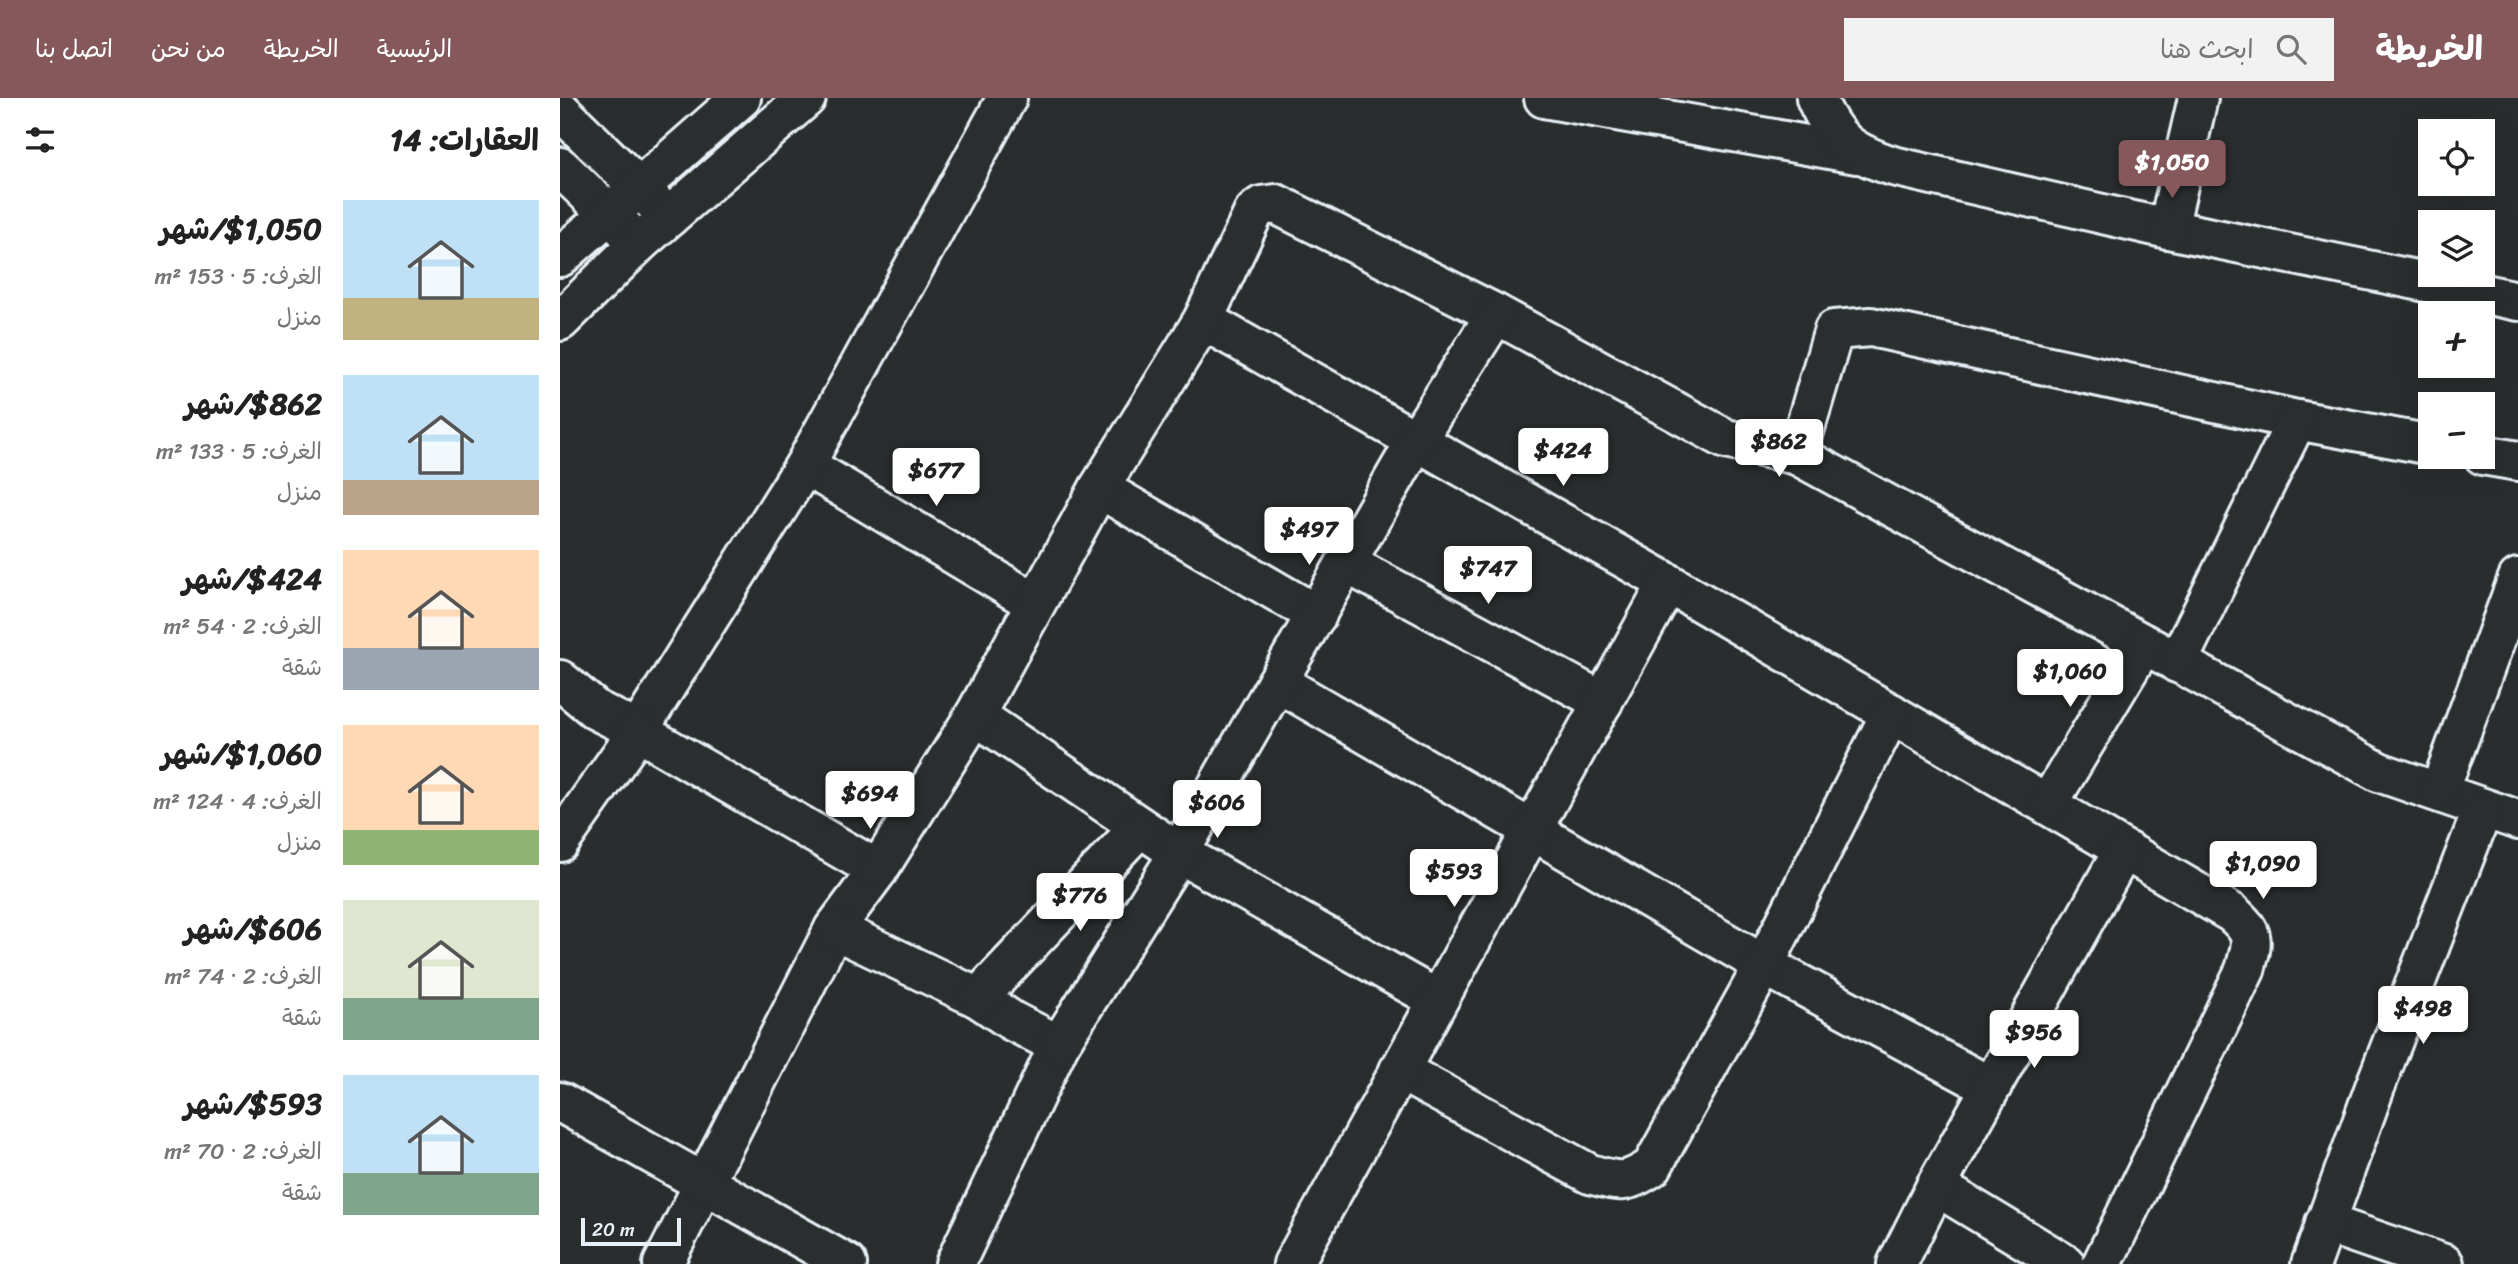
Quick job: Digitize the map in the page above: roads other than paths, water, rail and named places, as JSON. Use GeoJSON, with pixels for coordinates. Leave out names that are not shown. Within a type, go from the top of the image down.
{"type":"FeatureCollection","features":[{"type":"Feature","properties":{"kind":"street"},"geometry":{"type":"LineString","coordinates":[[560,257],[607,212],[741,98]]}},
{"type":"Feature","properties":{"kind":"street"},"geometry":{"type":"LineString","coordinates":[[560,321],[639,243],[806,98]]}},
{"type":"Feature","properties":{"kind":"street"},"geometry":{"type":"LineString","coordinates":[[560,842],[638,731],[805,465],[1007,98]]}},
{"type":"Feature","properties":{"kind":"street"},"geometry":{"type":"LineString","coordinates":[[1544,98],[1857,154],[1893,166],[2168,229],[2518,301]]}},
{"type":"Feature","properties":{"kind":"street"},"geometry":{"type":"LineString","coordinates":[[1816,98],[1827,123],[1857,154]]}},
{"type":"Feature","properties":{"kind":"street"},"geometry":{"type":"LineString","coordinates":[[2168,229],[2198,98]]}},
{"type":"Feature","properties":{"kind":"street"},"geometry":{"type":"LineString","coordinates":[[560,110],[669,217]]}},
{"type":"Feature","properties":{"kind":"street"},"geometry":{"type":"LineString","coordinates":[[560,167],[639,243]]}},
{"type":"Feature","properties":{"kind":"street"},"geometry":{"type":"LineString","coordinates":[[663,1264],[834,929],[878,870],[975,715],[1099,488],[1203,320],[1254,212],[1268,204],[1276,204],[1496,314],[1726,439],[1797,455],[2379,772],[2501,815],[2325,1223],[2311,1264]]}},
{"type":"Feature","properties":{"kind":"street"},"geometry":{"type":"LineString","coordinates":[[955,1264],[1059,1045],[1179,853],[1417,439],[1496,314]]}},
{"type":"Feature","properties":{"kind":"street"},"geometry":{"type":"LineString","coordinates":[[1203,320],[1668,583],[2232,913],[2248,927],[2253,944],[2245,970],[2102,1264]]}},
{"type":"Feature","properties":{"kind":"street"},"geometry":{"type":"LineString","coordinates":[[1797,455],[1834,330],[1871,327],[2297,420],[2418,443]]}},
{"type":"Feature","properties":{"kind":"street"},"geometry":{"type":"LineString","coordinates":[[2177,663],[2297,420]]}},
{"type":"Feature","properties":{"kind":"street"},"geometry":{"type":"LineString","coordinates":[[2495,457],[2518,461]]}},
{"type":"Feature","properties":{"kind":"street"},"geometry":{"type":"LineString","coordinates":[[805,465],[1035,603]]}},
{"type":"Feature","properties":{"kind":"street"},"geometry":{"type":"LineString","coordinates":[[1099,488],[1317,615]]}},
{"type":"Feature","properties":{"kind":"street"},"geometry":{"type":"LineString","coordinates":[[1346,563],[1603,702]]}},
{"type":"Feature","properties":{"kind":"street"},"geometry":{"type":"LineString","coordinates":[[2439,792],[2518,578]]}},
{"type":"Feature","properties":{"kind":"street"},"geometry":{"type":"LineString","coordinates":[[1305,1260],[1399,1070],[1668,583]]}},
{"type":"Feature","properties":{"kind":"street"},"geometry":{"type":"LineString","coordinates":[[2048,804],[2144,644]]}},
{"type":"Feature","properties":{"kind":"street"},"geometry":{"type":"LineString","coordinates":[[560,680],[596,710],[638,731],[878,870]]}},
{"type":"Feature","properties":{"kind":"street"},"geometry":{"type":"LineString","coordinates":[[1277,682],[1765,965],[1991,1087]]}},
{"type":"Feature","properties":{"kind":"street"},"geometry":{"type":"LineString","coordinates":[[1399,1070],[1590,1174],[1618,1182],[1632,1180],[1652,1167],[1765,965],[1891,713]]}},
{"type":"Feature","properties":{"kind":"street"},"geometry":{"type":"LineString","coordinates":[[975,715],[1179,853],[1438,1000]]}},
{"type":"Feature","properties":{"kind":"street"},"geometry":{"type":"LineString","coordinates":[[978,998],[1139,828]]}},
{"type":"Feature","properties":{"kind":"street"},"geometry":{"type":"LineString","coordinates":[[1897,1264],[1936,1186],[2123,851]]}},
{"type":"Feature","properties":{"kind":"street"},"geometry":{"type":"LineString","coordinates":[[834,929],[978,998],[1012,1021],[1059,1045]]}},
{"type":"Feature","properties":{"kind":"street"},"geometry":{"type":"LineString","coordinates":[[560,1102],[847,1264]]}},
{"type":"Feature","properties":{"kind":"street"},"geometry":{"type":"LineString","coordinates":[[1936,1186],[2065,1264]]}},
{"type":"Feature","properties":{"kind":"street"},"geometry":{"type":"LineString","coordinates":[[2325,1223],[2444,1264]]}}]}
